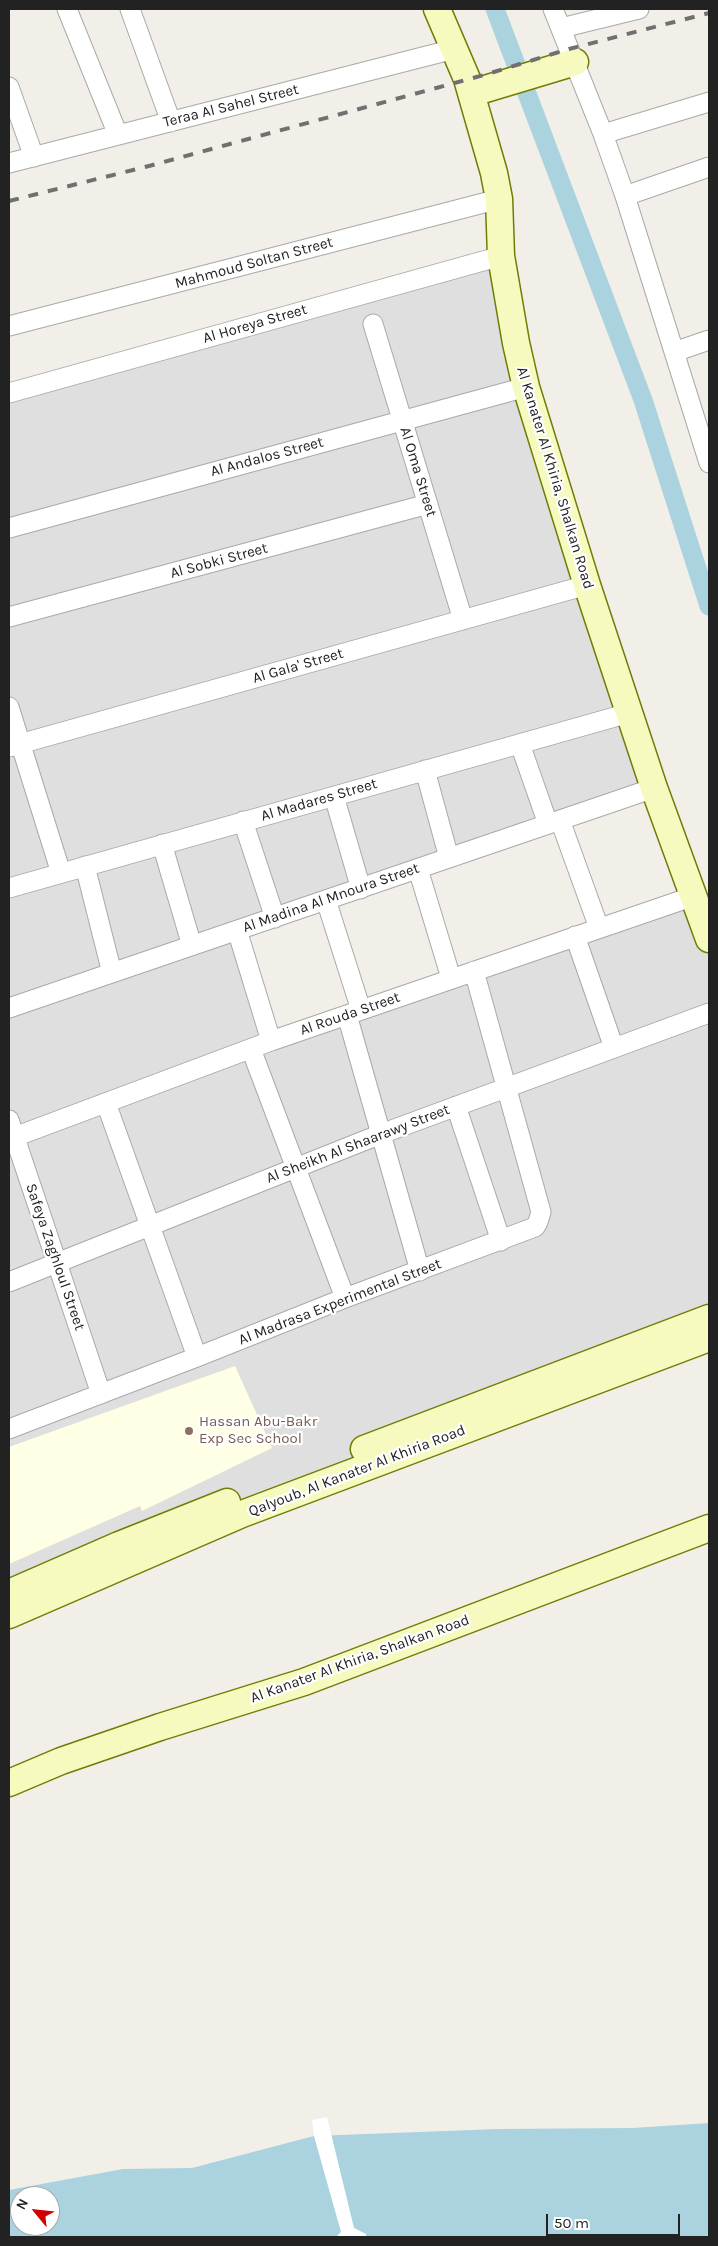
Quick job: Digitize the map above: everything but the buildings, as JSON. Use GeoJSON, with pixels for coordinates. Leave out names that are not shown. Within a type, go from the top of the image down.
{"type":"FeatureCollection","features":[{"type":"Feature","properties":{"kind":"street"},"geometry":{"type":"LineString","coordinates":[[67,9],[118,135]]}},
{"type":"Feature","properties":{"kind":"street"},"geometry":{"type":"LineString","coordinates":[[130,9],[172,122]]}},
{"type":"Feature","properties":{"kind":"street","name":"Al Kanater Al Khiria, Shalkan Road"},"geometry":{"type":"LineString","coordinates":[[437,9],[454,49],[480,91],[499,199],[501,256],[514,335],[526,387],[629,713],[709,939]]}},
{"type":"Feature","properties":{"kind":"street"},"geometry":{"type":"LineString","coordinates":[[554,9],[561,28],[564,66],[603,134],[625,196],[709,463]]}},
{"type":"Feature","properties":{"kind":"street"},"geometry":{"type":"LineString","coordinates":[[561,28],[639,9]]}},
{"type":"Feature","properties":{"kind":"street","name":"Teraa Al Sahel Street"},"geometry":{"type":"LineString","coordinates":[[9,163],[454,49]]}},
{"type":"Feature","properties":{"kind":"street"},"geometry":{"type":"LineString","coordinates":[[480,91],[564,66]]}},
{"type":"Feature","properties":{"kind":"street"},"geometry":{"type":"LineString","coordinates":[[9,87],[34,157]]}},
{"type":"Feature","properties":{"kind":"street"},"geometry":{"type":"LineString","coordinates":[[603,134],[709,102]]}},
{"type":"Feature","properties":{"kind":"street"},"geometry":{"type":"LineString","coordinates":[[625,196],[709,167]]}},
{"type":"Feature","properties":{"kind":"street","name":"Mahmoud Soltan Street"},"geometry":{"type":"LineString","coordinates":[[9,326],[499,199]]}},
{"type":"Feature","properties":{"kind":"street","name":"Al Horeya Street"},"geometry":{"type":"LineString","coordinates":[[9,393],[501,256]]}},
{"type":"Feature","properties":{"kind":"street","name":"Al Oma Street"},"geometry":{"type":"LineString","coordinates":[[373,324],[463,620]]}},
{"type":"Feature","properties":{"kind":"street"},"geometry":{"type":"LineString","coordinates":[[674,352],[709,340]]}},
{"type":"Feature","properties":{"kind":"street","name":"Al Andalos Street"},"geometry":{"type":"LineString","coordinates":[[9,528],[526,387]]}},
{"type":"Feature","properties":{"kind":"street","name":"Al Sobki Street"},"geometry":{"type":"LineString","coordinates":[[9,617],[428,504]]}},
{"type":"Feature","properties":{"kind":"street","name":"Al Gala' Street"},"geometry":{"type":"LineString","coordinates":[[15,745],[587,585]]}},
{"type":"Feature","properties":{"kind":"street"},"geometry":{"type":"LineString","coordinates":[[9,707],[15,745],[61,873]]}},
{"type":"Feature","properties":{"kind":"street","name":"Al Madares Street"},"geometry":{"type":"LineString","coordinates":[[9,888],[629,713]]}},
{"type":"Feature","properties":{"kind":"street"},"geometry":{"type":"LineString","coordinates":[[520,744],[599,928]]}},
{"type":"Feature","properties":{"kind":"street"},"geometry":{"type":"LineString","coordinates":[[425,770],[450,858]]}},
{"type":"Feature","properties":{"kind":"street","name":"Al Madina Al Mnoura Street"},"geometry":{"type":"LineString","coordinates":[[9,1008],[654,788]]}},
{"type":"Feature","properties":{"kind":"street"},"geometry":{"type":"LineString","coordinates":[[334,796],[360,889]]}},
{"type":"Feature","properties":{"kind":"street"},"geometry":{"type":"LineString","coordinates":[[243,822],[275,918]]}},
{"type":"Feature","properties":{"kind":"street"},"geometry":{"type":"LineString","coordinates":[[162,844],[192,946]]}},
{"type":"Feature","properties":{"kind":"street"},"geometry":{"type":"LineString","coordinates":[[85,866],[112,973]]}},
{"type":"Feature","properties":{"kind":"street"},"geometry":{"type":"LineString","coordinates":[[418,869],[451,978]]}},
{"type":"Feature","properties":{"kind":"street","name":"Al Rouda Street"},"geometry":{"type":"LineString","coordinates":[[11,1132],[106,1103],[271,1041],[694,896]]}},
{"type":"Feature","properties":{"kind":"street"},"geometry":{"type":"LineString","coordinates":[[326,900],[354,1012],[381,1134],[420,1271]]}},
{"type":"Feature","properties":{"kind":"street"},"geometry":{"type":"LineString","coordinates":[[237,930],[271,1041]]}},
{"type":"Feature","properties":{"kind":"street"},"geometry":{"type":"LineString","coordinates":[[576,936],[614,1048]]}},
{"type":"Feature","properties":{"kind":"street","name":"Al Madrasa Experimental Street"},"geometry":{"type":"LineString","coordinates":[[9,1429],[197,1358],[345,1298],[535,1227],[542,1212],[474,971]]}},
{"type":"Feature","properties":{"kind":"street","name":"Al Sheikh Al Shaarawy Street"},"geometry":{"type":"LineString","coordinates":[[9,1282],[381,1134],[709,1014]]}},
{"type":"Feature","properties":{"kind":"street"},"geometry":{"type":"LineString","coordinates":[[251,1049],[345,1298]]}},
{"type":"Feature","properties":{"kind":"street"},"geometry":{"type":"LineString","coordinates":[[106,1103],[197,1358]]}},
{"type":"Feature","properties":{"kind":"street"},"geometry":{"type":"LineString","coordinates":[[456,1106],[501,1241]]}},
{"type":"Feature","properties":{"kind":"street","name":"Safeya Zaghloul Street"},"geometry":{"type":"LineString","coordinates":[[11,1132],[101,1394]]}},
{"type":"Feature","properties":{"kind":"street","name":"Qalyoub, Al Kanater Al Khiria Road"},"geometry":{"type":"LineString","coordinates":[[9,1615],[139,1547],[616,1352],[709,1318]]}},
{"type":"Feature","properties":{"kind":"street","name":"Qalyoub, Al Kanater Al Khiria Road"},"geometry":{"type":"LineString","coordinates":[[9,1592],[242,1514],[709,1338]]}},
{"type":"Feature","properties":{"kind":"street","name":"Al Kanater Al Khiria, Shalkan Road"},"geometry":{"type":"LineString","coordinates":[[9,1783],[61,1761],[160,1727],[304,1682],[709,1528]]}},
{"type":"Feature","properties":{"kind":"shaded area"},"geometry":{"type":"Polygon","coordinates":[[[481,267],[498,270],[657,795],[237,931],[272,1036],[694,897],[709,937],[709,1330],[9,1604],[9,391],[481,267]]]}},
{"type":"Feature","properties":{"kind":"shaded area"},"geometry":{"type":"Polygon","coordinates":[[[235,1366],[272,1448],[142,1511],[140,1506],[9,1564],[9,1447],[235,1366]]]}},
{"type":"Feature","properties":{"kind":"water"},"geometry":{"type":"Polygon","coordinates":[[[709,2123],[709,2237],[9,2237],[9,2190],[10,2236],[60,2236],[60,2186],[31,2186],[123,2169],[192,2168],[314,2136],[498,2129],[633,2128],[709,2123]]]}},
{"type":"Feature","properties":{"kind":"pier"},"geometry":{"type":"Polygon","coordinates":[[[327,2117],[354,2228],[366,2234],[366,2237],[336,2237],[341,2232],[314,2136],[312,2120],[327,2117]]]}},
{"type":"Feature","properties":{"kind":"waterway"},"geometry":{"type":"LineString","coordinates":[[495,9],[643,400],[709,606]]}},
{"type":"Feature","properties":{"kind":"railway"},"geometry":{"type":"LineString","coordinates":[[9,201],[149,166],[484,75],[569,49],[709,13]]}},
{"type":"Feature","properties":{"kind":"place","name":"Hassan Abu-Bakr Exp Sec School"},"geometry":{"type":"Point","coordinates":[189,1431]}}]}
